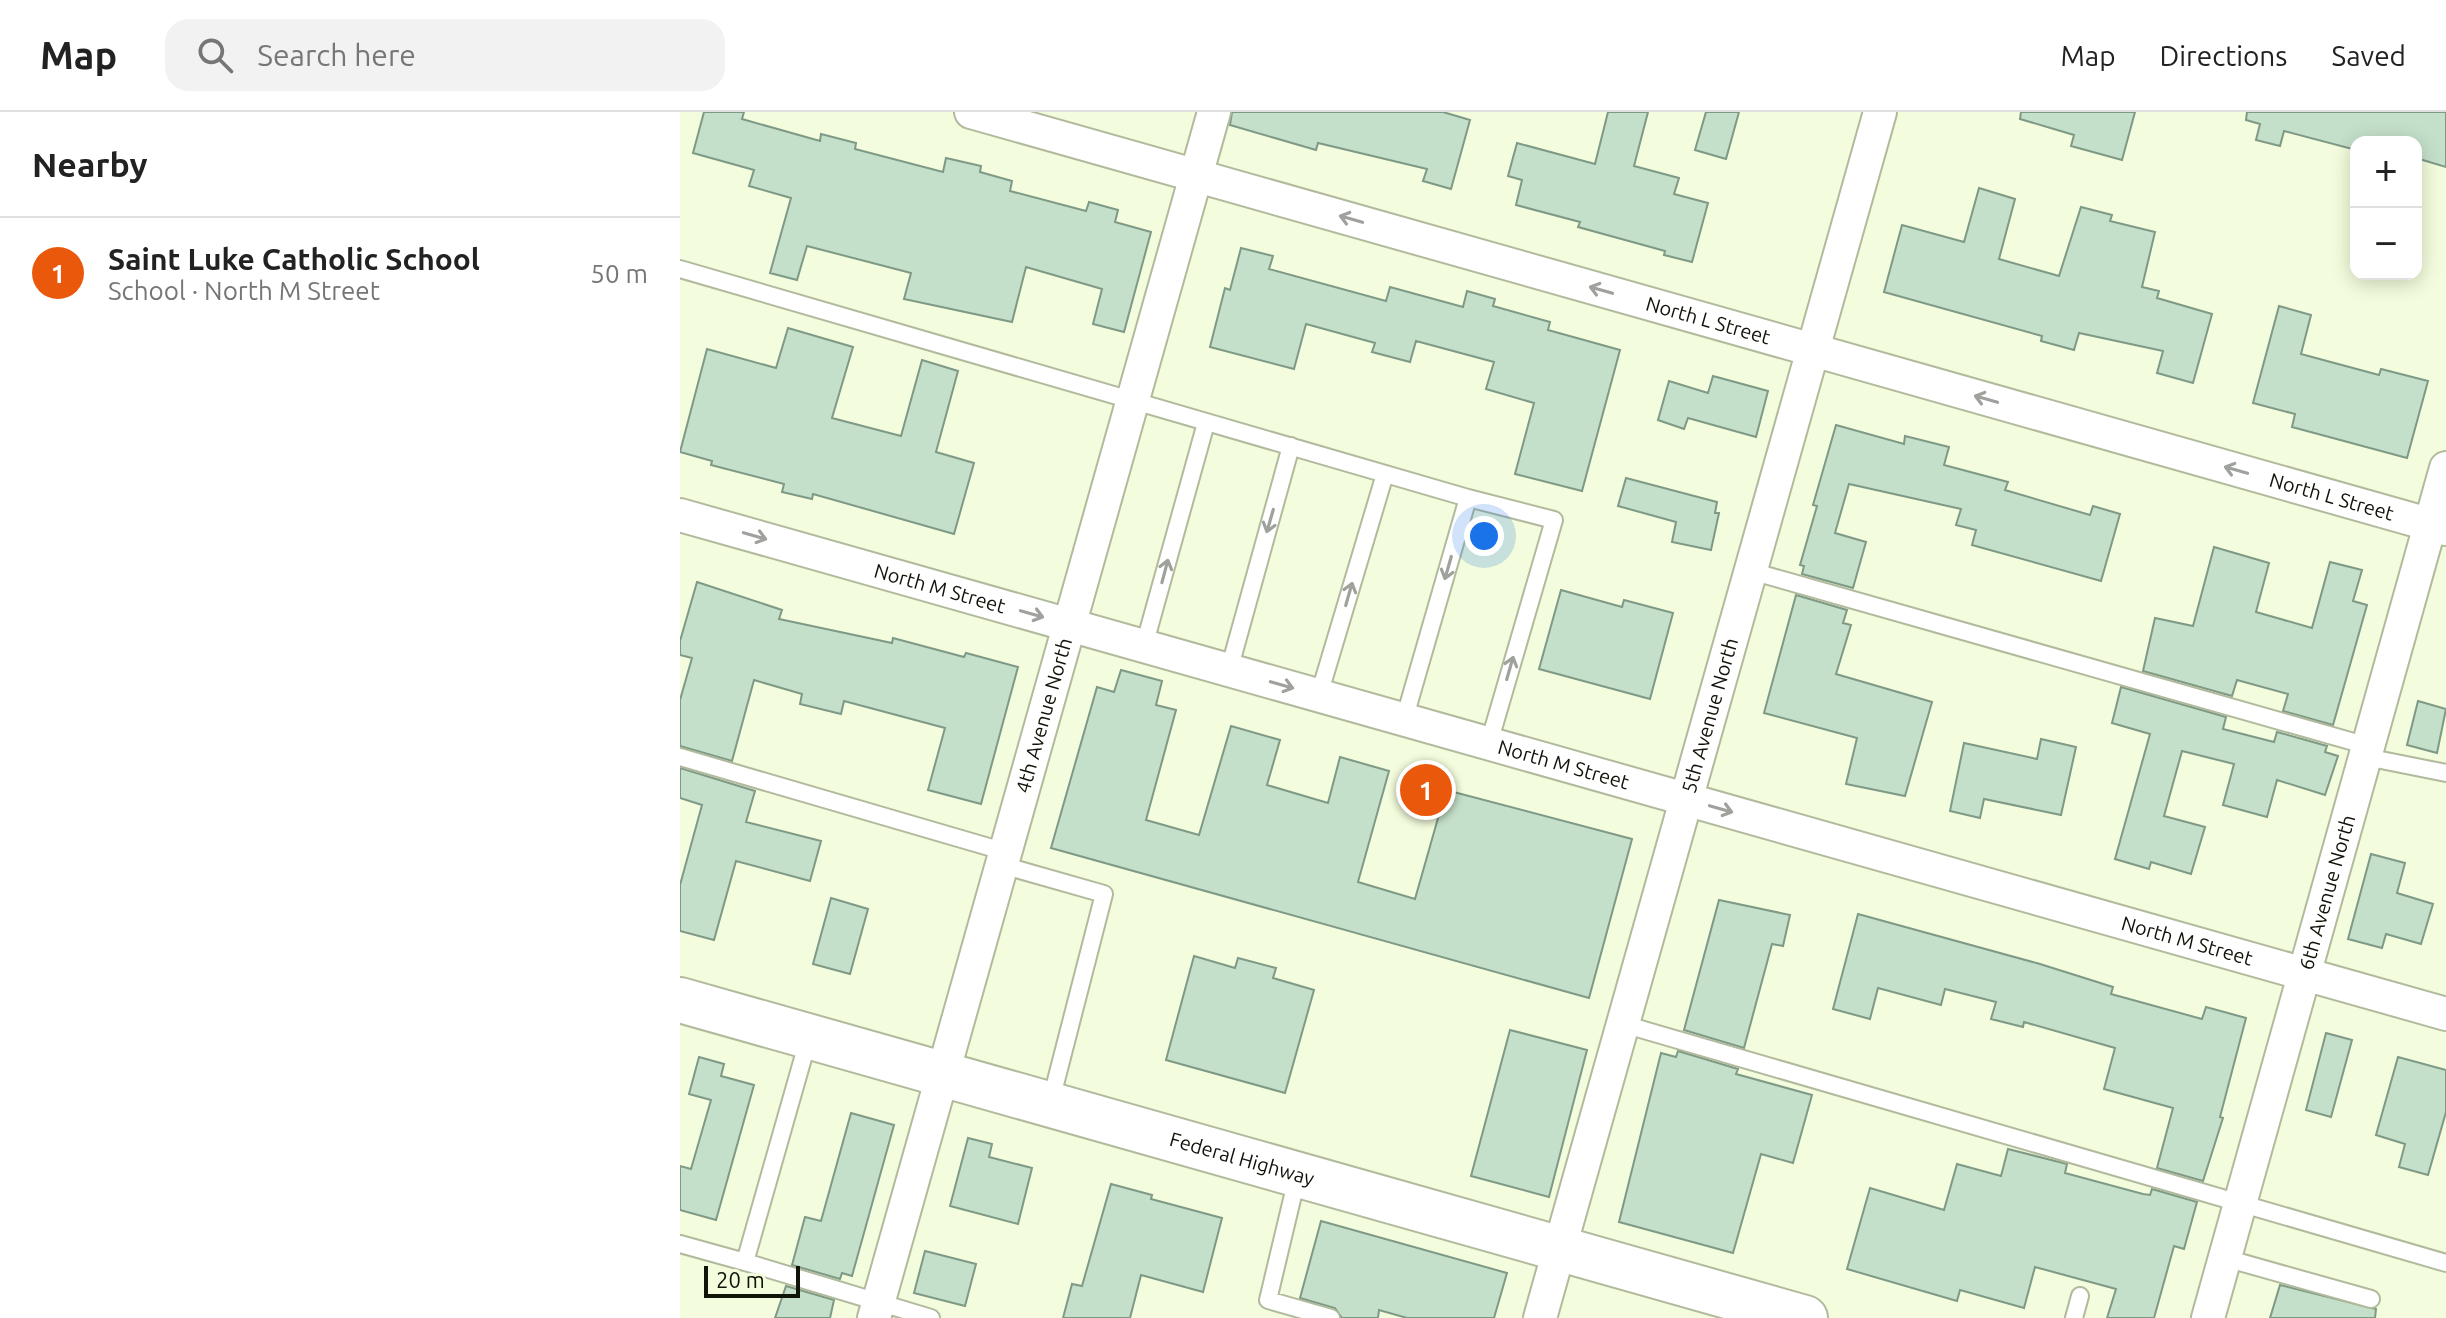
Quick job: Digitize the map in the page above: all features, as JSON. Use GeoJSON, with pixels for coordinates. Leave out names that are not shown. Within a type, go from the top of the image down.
{"type":"FeatureCollection","features":[{"type":"Feature","properties":{"kind":"main road","name":"Federal Highway"},"geometry":{"type":"LineString","coordinates":[[680,1000],[1805,1318]]}},
{"type":"Feature","properties":{"kind":"street","name":"North L Street"},"geometry":{"type":"LineString","coordinates":[[971,112],[2439,527]]}},
{"type":"Feature","properties":{"kind":"street","name":"4th Avenue North"},"geometry":{"type":"LineString","coordinates":[[876,1309],[1214,112]]}},
{"type":"Feature","properties":{"kind":"street","name":"5th Avenue North"},"geometry":{"type":"LineString","coordinates":[[1540,1318],[1813,350],[1872,114]]}},
{"type":"Feature","properties":{"kind":"street","name":"6th Avenue North"},"geometry":{"type":"LineString","coordinates":[[2208,1318],[2367,752],[2439,527],[2446,468]]}},
{"type":"Feature","properties":{"kind":"street","name":"North M Street"},"geometry":{"type":"LineString","coordinates":[[680,515],[2446,1014]]}},
{"type":"Feature","properties":{"kind":"lane"},"geometry":{"type":"LineString","coordinates":[[680,269],[1206,423],[1554,520],[1489,743]]}},
{"type":"Feature","properties":{"kind":"lane"},"geometry":{"type":"LineString","coordinates":[[1144,646],[1206,423]]}},
{"type":"Feature","properties":{"kind":"lane"},"geometry":{"type":"LineString","coordinates":[[1229,670],[1291,446]]}},
{"type":"Feature","properties":{"kind":"lane"},"geometry":{"type":"LineString","coordinates":[[1319,695],[1385,474]]}},
{"type":"Feature","properties":{"kind":"lane"},"geometry":{"type":"LineString","coordinates":[[1404,720],[1468,498]]}},
{"type":"Feature","properties":{"kind":"lane"},"geometry":{"type":"LineString","coordinates":[[1751,571],[2446,773]]}},
{"type":"Feature","properties":{"kind":"lane"},"geometry":{"type":"LineString","coordinates":[[680,757],[1004,859],[1104,894],[1050,1104]]}},
{"type":"Feature","properties":{"kind":"lane"},"geometry":{"type":"LineString","coordinates":[[1623,1024],[2446,1263]]}},
{"type":"Feature","properties":{"kind":"lane"},"geometry":{"type":"LineString","coordinates":[[745,1262],[809,1036]]}},
{"type":"Feature","properties":{"kind":"lane"},"geometry":{"type":"LineString","coordinates":[[1299,1174],[1268,1300],[1331,1318]]}},
{"type":"Feature","properties":{"kind":"lane"},"geometry":{"type":"LineString","coordinates":[[680,1244],[745,1262],[876,1309],[931,1318]]}},
{"type":"Feature","properties":{"kind":"lane"},"geometry":{"type":"LineString","coordinates":[[2225,1258],[2371,1299]]}},
{"type":"Feature","properties":{"kind":"lane"},"geometry":{"type":"LineString","coordinates":[[2074,1318],[2080,1296]]}},
{"type":"Feature","properties":{"kind":"building"},"geometry":{"type":"Polygon","coordinates":[[[704,112],[744,112],[742,119],[820,141],[821,134],[856,143],[855,149],[943,172],[946,158],[981,166],[980,172],[1012,181],[1010,191],[1086,211],[1089,202],[1118,210],[1115,222],[1151,232],[1124,332],[1093,324],[1102,289],[1026,267],[1012,322],[904,299],[911,273],[807,246],[797,280],[770,273],[791,198],[749,186],[754,170],[693,153],[704,112]]]}},
{"type":"Feature","properties":{"kind":"building"},"geometry":{"type":"Polygon","coordinates":[[[1232,112],[1443,112],[1470,120],[1451,189],[1423,181],[1427,169],[1318,143],[1316,150],[1230,125],[1232,112]]]}},
{"type":"Feature","properties":{"kind":"building"},"geometry":{"type":"Polygon","coordinates":[[[1608,112],[1648,112],[1634,166],[1679,178],[1674,194],[1708,203],[1692,262],[1664,255],[1665,251],[1578,227],[1580,222],[1516,205],[1522,180],[1508,176],[1517,143],[1595,164],[1608,112]]]}},
{"type":"Feature","properties":{"kind":"building"},"geometry":{"type":"Polygon","coordinates":[[[1706,112],[1739,112],[1726,159],[1695,150],[1706,112]]]}},
{"type":"Feature","properties":{"kind":"building"},"geometry":{"type":"Polygon","coordinates":[[[2021,112],[2135,112],[2122,160],[2071,146],[2074,135],[2020,119],[2021,112]]]}},
{"type":"Feature","properties":{"kind":"building"},"geometry":{"type":"Polygon","coordinates":[[[2247,112],[2446,112],[2446,167],[2422,160],[2422,136],[2350,136],[2350,148],[2284,131],[2280,146],[2256,140],[2260,124],[2246,120],[2247,112]]]}},
{"type":"Feature","properties":{"kind":"building"},"geometry":{"type":"Polygon","coordinates":[[[1979,188],[2015,199],[1999,259],[2059,276],[2081,207],[2112,215],[2110,221],[2155,232],[2142,287],[2159,291],[2157,298],[2212,314],[2193,383],[2157,373],[2163,351],[2079,333],[2074,350],[2041,341],[2042,336],[1884,292],[1902,225],[1964,242],[1979,188]]]}},
{"type":"Feature","properties":{"kind":"building"},"geometry":{"type":"Polygon","coordinates":[[[1241,248],[1273,256],[1269,269],[1386,301],[1390,287],[1463,307],[1467,291],[1495,299],[1493,306],[1550,322],[1548,330],[1620,350],[1582,491],[1515,474],[1534,403],[1486,389],[1494,362],[1416,341],[1410,362],[1372,352],[1375,343],[1306,324],[1294,369],[1210,347],[1225,288],[1230,290],[1241,248]]]}},
{"type":"Feature","properties":{"kind":"building"},"geometry":{"type":"Polygon","coordinates":[[[2279,306],[2311,315],[2301,354],[2379,375],[2381,369],[2428,381],[2407,458],[2292,427],[2295,414],[2253,403],[2279,306]]]}},
{"type":"Feature","properties":{"kind":"building"},"geometry":{"type":"Polygon","coordinates":[[[788,328],[853,347],[832,418],[901,436],[922,360],[958,371],[936,452],[974,463],[954,534],[813,494],[812,499],[782,492],[784,484],[711,465],[712,461],[680,452],[707,349],[776,368],[788,328]]]}},
{"type":"Feature","properties":{"kind":"building"},"geometry":{"type":"Polygon","coordinates":[[[1713,376],[1768,391],[1756,437],[1688,418],[1684,429],[1658,420],[1669,381],[1708,393],[1713,376]]]}},
{"type":"Feature","properties":{"kind":"building"},"geometry":{"type":"Polygon","coordinates":[[[1836,425],[1904,444],[1905,436],[1949,447],[1944,465],[2008,482],[2005,490],[2090,515],[2093,506],[2120,514],[2101,581],[1972,545],[1976,530],[1956,525],[1961,509],[1849,484],[1835,533],[1866,542],[1853,588],[1802,574],[1804,566],[1800,565],[1817,506],[1813,505],[1836,425]]]}},
{"type":"Feature","properties":{"kind":"building"},"geometry":{"type":"Polygon","coordinates":[[[1626,478],[1717,502],[1715,513],[1719,513],[1711,550],[1672,542],[1676,522],[1618,506],[1626,478]]]}},
{"type":"Feature","properties":{"kind":"building"},"geometry":{"type":"Polygon","coordinates":[[[2214,547],[2269,563],[2256,612],[2312,628],[2330,562],[2362,570],[2353,601],[2367,605],[2333,725],[2283,711],[2288,694],[2237,680],[2232,696],[2143,671],[2155,618],[2193,626],[2214,547]]]}},
{"type":"Feature","properties":{"kind":"building"},"geometry":{"type":"Polygon","coordinates":[[[697,582],[782,610],[779,619],[892,643],[893,638],[964,657],[966,653],[1018,667],[981,804],[928,790],[945,728],[844,701],[841,714],[800,704],[802,694],[754,680],[732,761],[680,746],[680,700],[692,658],[680,655],[680,641],[697,582]]]}},
{"type":"Feature","properties":{"kind":"building"},"geometry":{"type":"Polygon","coordinates":[[[1561,590],[1622,607],[1624,600],[1673,613],[1650,699],[1539,669],[1561,590]]]}},
{"type":"Feature","properties":{"kind":"building"},"geometry":{"type":"Polygon","coordinates":[[[1796,595],[1847,610],[1843,623],[1851,625],[1836,674],[1932,702],[1905,796],[1846,784],[1857,738],[1764,713],[1796,595]]]}},
{"type":"Feature","properties":{"kind":"building"},"geometry":{"type":"Polygon","coordinates":[[[1121,670],[1162,681],[1156,705],[1176,710],[1146,820],[1199,835],[1231,726],[1280,740],[1267,785],[1328,803],[1340,757],[1389,771],[1358,882],[1415,899],[1446,790],[1632,839],[1589,998],[1051,848],[1097,687],[1114,692],[1121,670]]]}},
{"type":"Feature","properties":{"kind":"building"},"geometry":{"type":"Polygon","coordinates":[[[2121,687],[2226,717],[2223,729],[2274,742],[2277,732],[2327,746],[2325,752],[2338,756],[2325,795],[2277,780],[2267,817],[2223,805],[2234,764],[2182,751],[2164,816],[2205,827],[2191,874],[2151,862],[2149,869],[2115,859],[2150,734],[2112,723],[2121,687]]]}},
{"type":"Feature","properties":{"kind":"building"},"geometry":{"type":"Polygon","coordinates":[[[2418,701],[2446,709],[2437,753],[2407,745],[2418,701]]]}},
{"type":"Feature","properties":{"kind":"building"},"geometry":{"type":"Polygon","coordinates":[[[2041,739],[2076,747],[2061,815],[1984,799],[1980,818],[1950,811],[1964,743],[2037,759],[2041,739]]]}},
{"type":"Feature","properties":{"kind":"building"},"geometry":{"type":"Polygon","coordinates":[[[680,768],[755,791],[746,822],[821,841],[810,881],[736,861],[714,940],[680,931],[680,885],[702,805],[680,798],[680,768]]]}},
{"type":"Feature","properties":{"kind":"building"},"geometry":{"type":"Polygon","coordinates":[[[2371,854],[2405,863],[2397,893],[2433,904],[2421,944],[2386,934],[2382,948],[2348,939],[2371,854]]]}},
{"type":"Feature","properties":{"kind":"building"},"geometry":{"type":"Polygon","coordinates":[[[831,898],[868,909],[850,974],[813,964],[831,898]]]}},
{"type":"Feature","properties":{"kind":"building"},"geometry":{"type":"Polygon","coordinates":[[[1719,900],[1790,915],[1783,946],[1772,944],[1744,1048],[1684,1030],[1719,900]]]}},
{"type":"Feature","properties":{"kind":"building"},"geometry":{"type":"Polygon","coordinates":[[[1858,914],[2040,964],[2113,987],[2111,994],[2202,1019],[2206,1007],[2246,1018],[2220,1117],[2223,1118],[2203,1181],[2157,1168],[2173,1108],[2104,1089],[2115,1048],[2024,1022],[2023,1027],[1991,1019],[1996,1002],[1945,989],[1941,1005],[1878,988],[1870,1019],[1833,1009],[1858,914]]]}},
{"type":"Feature","properties":{"kind":"building"},"geometry":{"type":"Polygon","coordinates":[[[1194,956],[1235,968],[1238,958],[1276,968],[1273,978],[1314,990],[1285,1093],[1166,1060],[1194,956]]]}},
{"type":"Feature","properties":{"kind":"building"},"geometry":{"type":"Polygon","coordinates":[[[1510,1030],[1587,1050],[1549,1197],[1471,1176],[1510,1030]]]}},
{"type":"Feature","properties":{"kind":"building"},"geometry":{"type":"Polygon","coordinates":[[[2326,1033],[2352,1040],[2331,1117],[2306,1110],[2326,1033]]]}},
{"type":"Feature","properties":{"kind":"building"},"geometry":{"type":"Polygon","coordinates":[[[1678,1051],[1738,1069],[1736,1074],[1812,1095],[1793,1163],[1761,1154],[1733,1253],[1619,1222],[1661,1053],[1676,1057],[1678,1051]]]}},
{"type":"Feature","properties":{"kind":"building"},"geometry":{"type":"Polygon","coordinates":[[[699,1057],[724,1064],[721,1076],[754,1085],[716,1220],[680,1210],[680,1166],[691,1169],[711,1100],[689,1094],[699,1057]]]}},
{"type":"Feature","properties":{"kind":"building"},"geometry":{"type":"Polygon","coordinates":[[[2398,1057],[2446,1070],[2446,1112],[2428,1175],[2399,1167],[2405,1144],[2376,1135],[2398,1057]]]}},
{"type":"Feature","properties":{"kind":"building"},"geometry":{"type":"Polygon","coordinates":[[[851,1113],[894,1125],[852,1276],[842,1273],[840,1279],[792,1265],[805,1217],[821,1221],[851,1113]]]}},
{"type":"Feature","properties":{"kind":"building"},"geometry":{"type":"Polygon","coordinates":[[[968,1138],[992,1144],[989,1157],[1032,1168],[1018,1224],[950,1206],[968,1138]]]}},
{"type":"Feature","properties":{"kind":"building"},"geometry":{"type":"Polygon","coordinates":[[[2008,1149],[2067,1164],[2065,1173],[2143,1194],[2150,1195],[2152,1189],[2197,1202],[2184,1249],[2174,1246],[2154,1318],[2107,1318],[2116,1289],[2035,1267],[2024,1308],[1960,1290],[1957,1301],[1847,1269],[1870,1188],[1944,1210],[1957,1164],[2001,1176],[2008,1149]]]}},
{"type":"Feature","properties":{"kind":"building"},"geometry":{"type":"Polygon","coordinates":[[[1111,1184],[1152,1195],[1151,1199],[1222,1218],[1203,1292],[1141,1275],[1130,1318],[1063,1318],[1072,1284],[1082,1286],[1111,1184]]]}},
{"type":"Feature","properties":{"kind":"building"},"geometry":{"type":"Polygon","coordinates":[[[1321,1221],[1507,1273],[1494,1318],[1407,1318],[1379,1310],[1378,1318],[1342,1318],[1335,1308],[1300,1298],[1321,1221]]]}},
{"type":"Feature","properties":{"kind":"building"},"geometry":{"type":"Polygon","coordinates":[[[925,1251],[976,1264],[965,1306],[914,1293],[925,1251]]]}},
{"type":"Feature","properties":{"kind":"building"},"geometry":{"type":"Polygon","coordinates":[[[2280,1285],[2376,1309],[2375,1318],[2270,1318],[2280,1285]]]}},
{"type":"Feature","properties":{"kind":"building"},"geometry":{"type":"Polygon","coordinates":[[[786,1286],[834,1300],[830,1318],[775,1318],[786,1286]]]}},
{"type":"Feature","properties":{"kind":"place","name":"Saint Luke Catholic School"},"geometry":{"type":"Point","coordinates":[1426,790]}}]}
